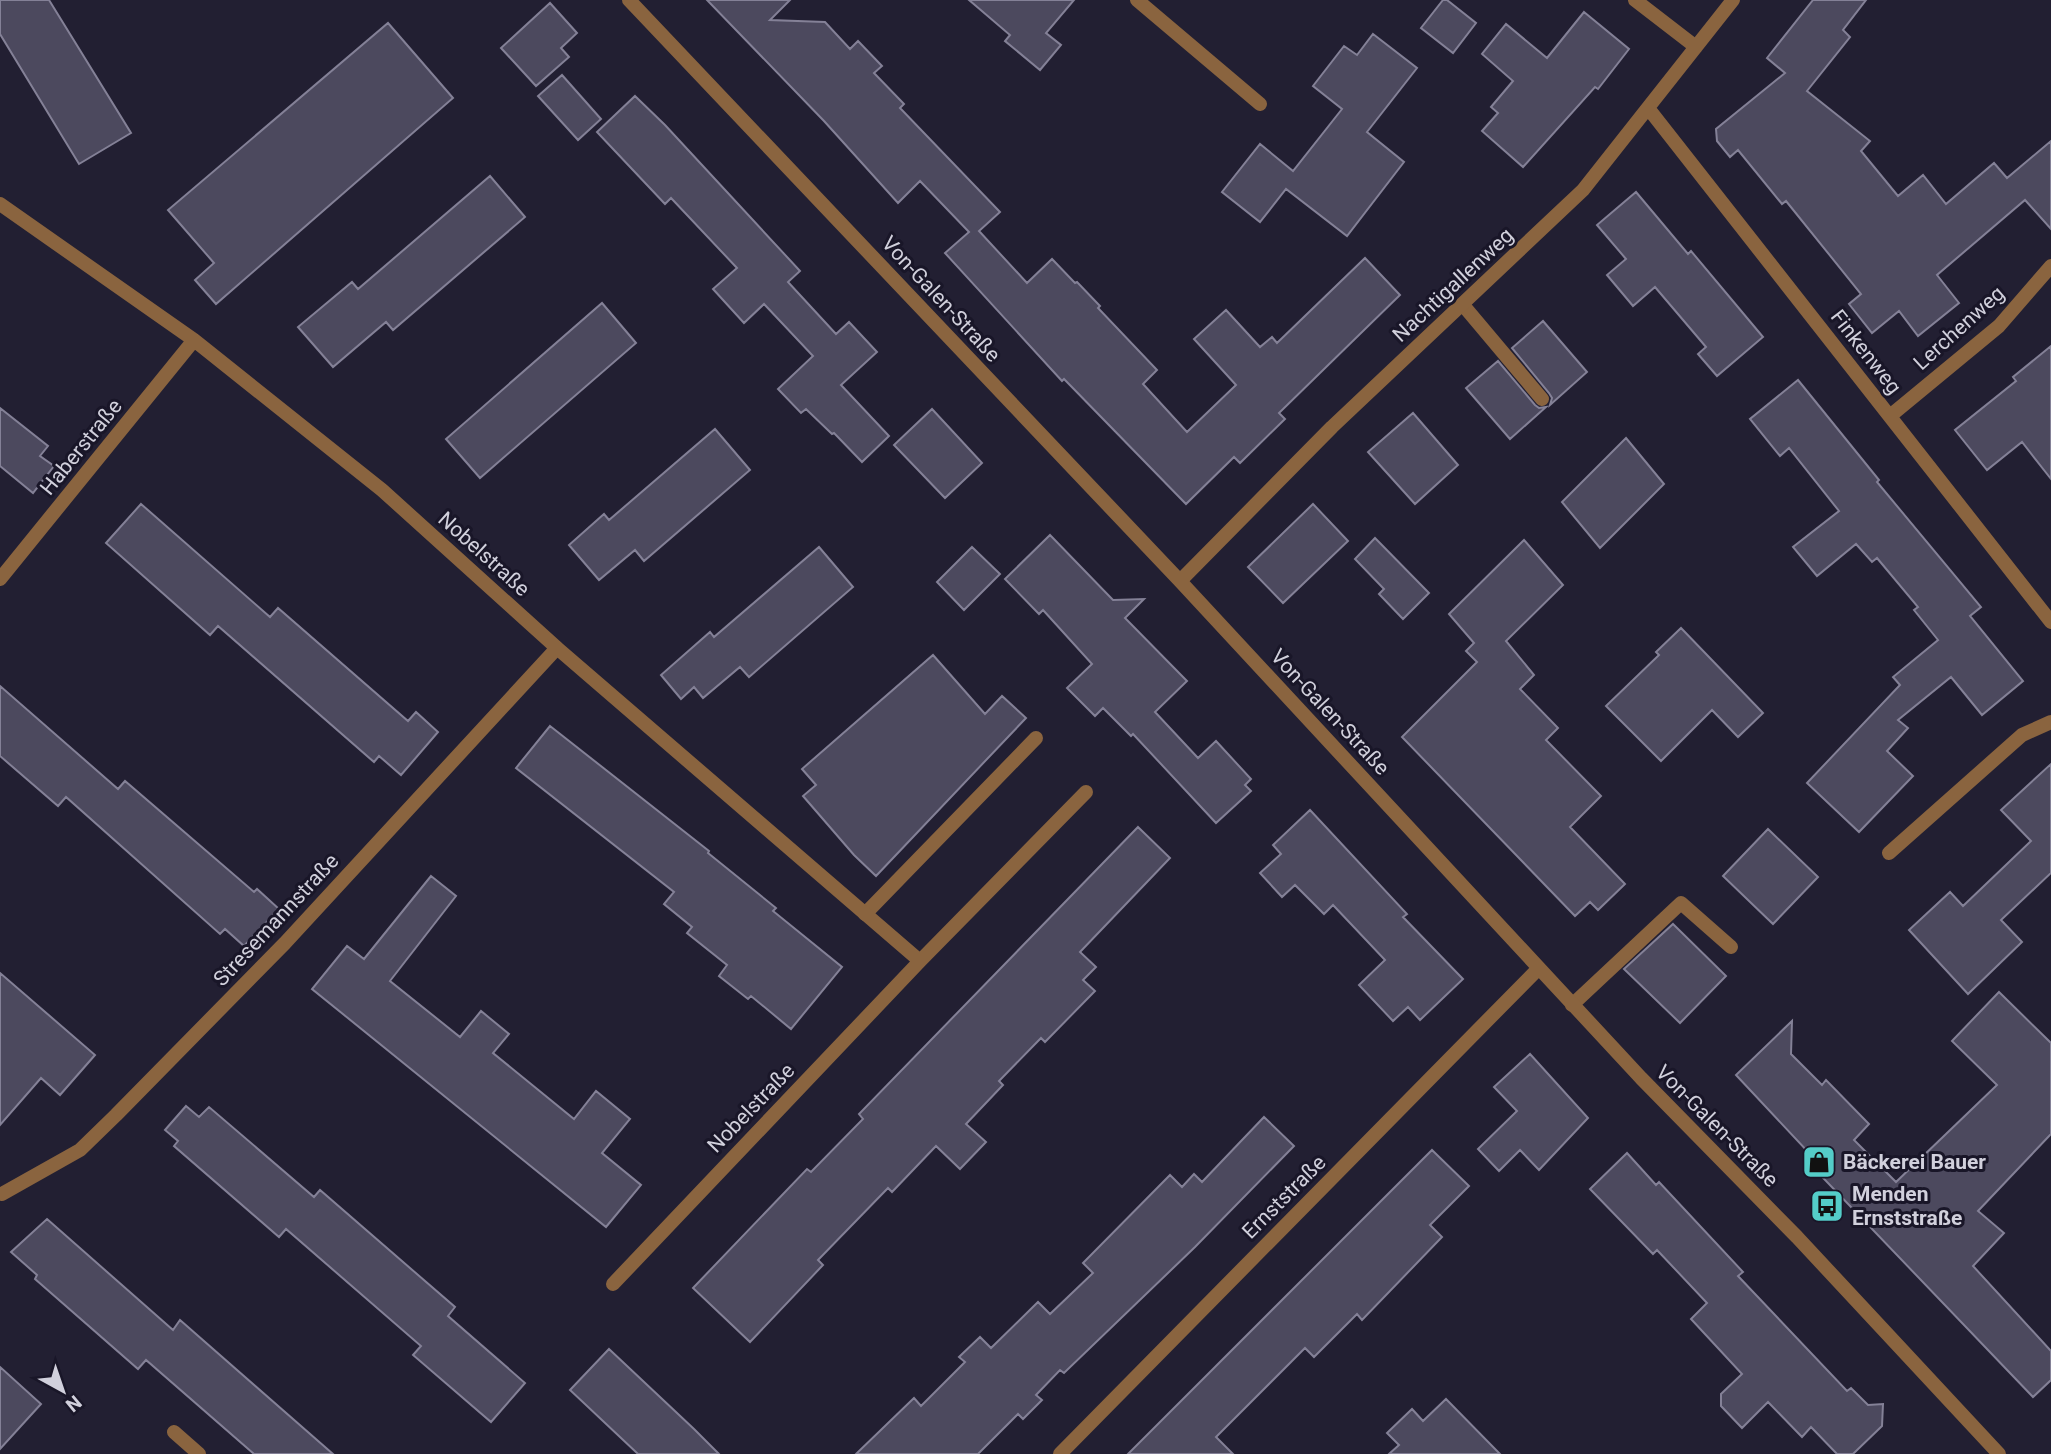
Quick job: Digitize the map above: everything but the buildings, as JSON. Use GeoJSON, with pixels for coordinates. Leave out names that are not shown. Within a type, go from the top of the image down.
{"type":"FeatureCollection","features":[{"type":"Feature","properties":{"kind":"street","name":"Von-Galen-Straße"},"geometry":{"type":"LineString","coordinates":[[629,0],[1180,581],[1538,969],[1797,1237],[1999,1454]]}},
{"type":"Feature","properties":{"kind":"street"},"geometry":{"type":"LineString","coordinates":[[1138,0],[1260,104]]}},
{"type":"Feature","properties":{"kind":"street"},"geometry":{"type":"LineString","coordinates":[[1635,0],[1696,47]]}},
{"type":"Feature","properties":{"kind":"street","name":"Nachtigallenweg"},"geometry":{"type":"LineString","coordinates":[[1180,581],[1332,426],[1583,190],[1733,0]]}},
{"type":"Feature","properties":{"kind":"street","name":"Finkenweg"},"geometry":{"type":"LineString","coordinates":[[1648,108],[2051,622]]}},
{"type":"Feature","properties":{"kind":"street","name":"Nobelstraße"},"geometry":{"type":"LineString","coordinates":[[0,204],[194,340],[382,490],[557,648],[920,961]]}},
{"type":"Feature","properties":{"kind":"street","name":"Lerchenweg"},"geometry":{"type":"LineString","coordinates":[[1890,416],[1999,326],[2051,266]]}},
{"type":"Feature","properties":{"kind":"street"},"geometry":{"type":"LineString","coordinates":[[1463,305],[1542,399]]}},
{"type":"Feature","properties":{"kind":"street","name":"Haberstraße"},"geometry":{"type":"LineString","coordinates":[[0,579],[194,340]]}},
{"type":"Feature","properties":{"kind":"street","name":"Stresemannstraße"},"geometry":{"type":"LineString","coordinates":[[2,1194],[80,1150],[116,1115],[285,943],[557,648]]}},
{"type":"Feature","properties":{"kind":"street"},"geometry":{"type":"LineString","coordinates":[[1889,853],[2022,735],[2051,722]]}},
{"type":"Feature","properties":{"kind":"street"},"geometry":{"type":"LineString","coordinates":[[865,914],[1037,738]]}},
{"type":"Feature","properties":{"kind":"street","name":"Nobelstraße"},"geometry":{"type":"LineString","coordinates":[[613,1284],[920,961],[1086,792]]}},
{"type":"Feature","properties":{"kind":"street"},"geometry":{"type":"LineString","coordinates":[[1572,1005],[1681,902],[1731,947]]}},
{"type":"Feature","properties":{"kind":"street","name":"Ernststraße"},"geometry":{"type":"LineString","coordinates":[[1060,1454],[1538,969]]}},
{"type":"Feature","properties":{"kind":"street"},"geometry":{"type":"LineString","coordinates":[[174,1432],[199,1454]]}},
{"type":"Feature","properties":{"kind":"place","name":"Bäckerei Bauer"},"geometry":{"type":"Point","coordinates":[1819,1162]}},
{"type":"Feature","properties":{"kind":"place","name":"Menden Ernststraße"},"geometry":{"type":"Point","coordinates":[1827,1206]}}]}
